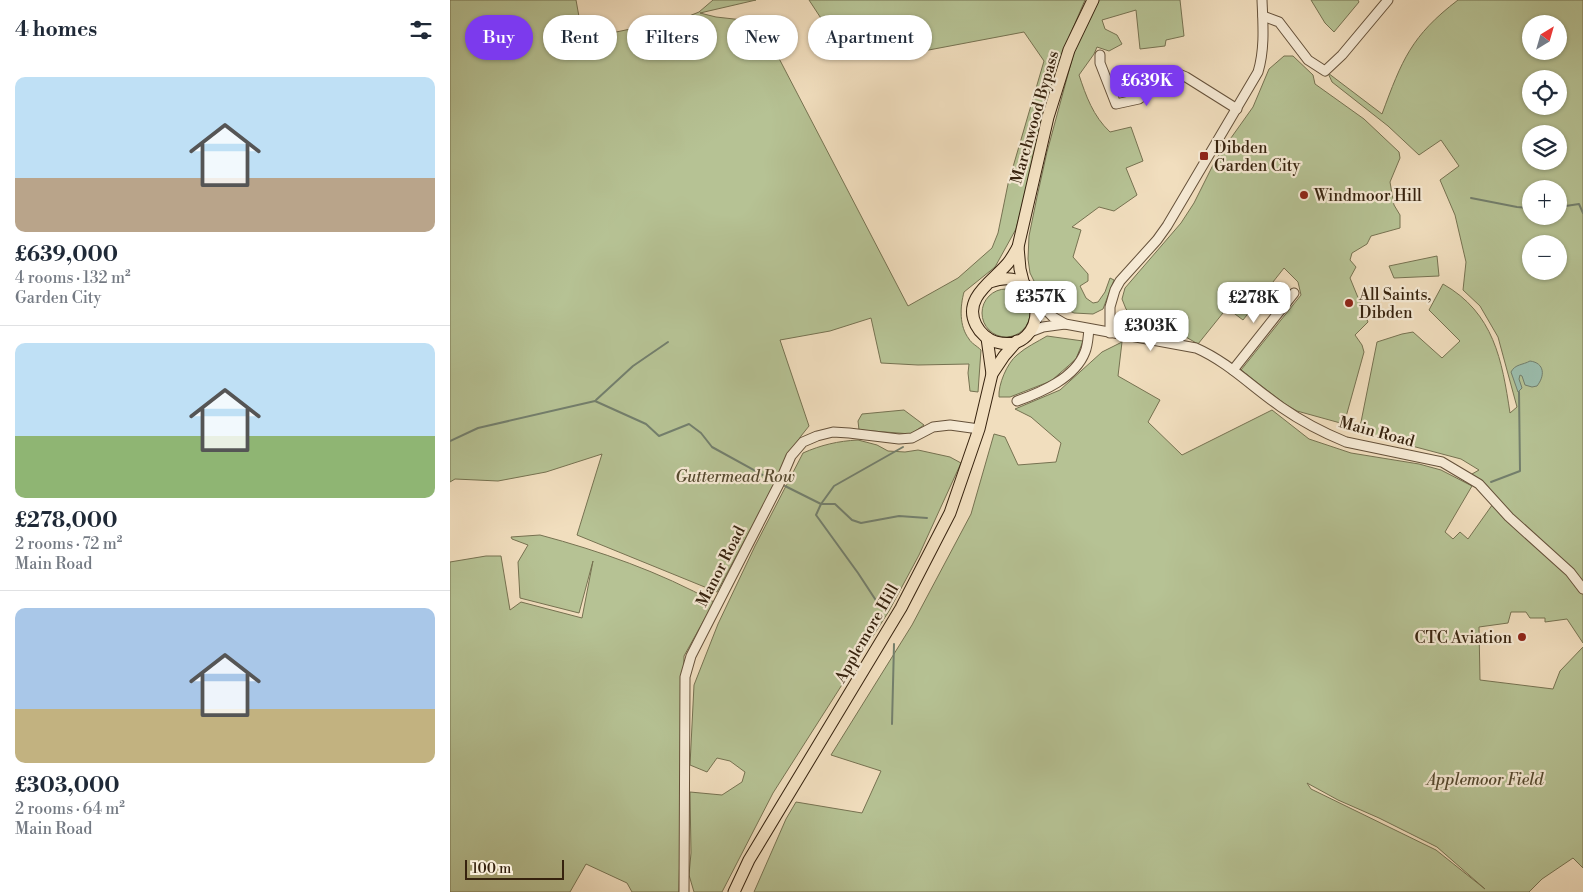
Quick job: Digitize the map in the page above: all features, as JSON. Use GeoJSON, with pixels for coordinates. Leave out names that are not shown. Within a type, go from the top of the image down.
{"type":"FeatureCollection","features":[{"type":"Feature","properties":{"kind":"main road","name":"Marchwood Bypass"},"geometry":{"type":"LineString","coordinates":[[1024,285],[1020,270],[1018,247],[1048,117],[1070,50],[1092,0]]}},
{"type":"Feature","properties":{"kind":"main road","name":"Marchwood Bypass"},"geometry":{"type":"LineString","coordinates":[[990,282],[1009,262],[1018,247]]}},
{"type":"Feature","properties":{"kind":"main road"},"geometry":{"type":"LineString","coordinates":[[998,279],[1016,280],[1031,291],[1035,300],[1037,316],[1030,332],[1017,341],[1007,343],[996,342],[987,338],[979,330],[974,320],[972,309],[975,298],[981,289],[990,282],[998,279]]}},
{"type":"Feature","properties":{"kind":"main road","name":"Applemore Hill"},"geometry":{"type":"LineString","coordinates":[[987,338],[992,374]]}},
{"type":"Feature","properties":{"kind":"main road","name":"Applemore Hill"},"geometry":{"type":"LineString","coordinates":[[734,892],[749,860],[901,608],[950,513],[979,429],[992,374],[1017,341]]}},
{"type":"Feature","properties":{"kind":"street"},"geometry":{"type":"LineString","coordinates":[[1110,333],[1110,308],[1115,290],[1120,281],[1162,233],[1258,72],[1262,61],[1262,0]]}},
{"type":"Feature","properties":{"kind":"street"},"geometry":{"type":"LineString","coordinates":[[1263,16],[1278,22],[1308,60],[1325,70],[1342,56],[1388,0]]}},
{"type":"Feature","properties":{"kind":"street"},"geometry":{"type":"LineString","coordinates":[[1100,55],[1100,62],[1116,104],[1139,98],[1154,89],[1174,72],[1186,77],[1237,109]]}},
{"type":"Feature","properties":{"kind":"street"},"geometry":{"type":"LineString","coordinates":[[1233,370],[1294,293]]}},
{"type":"Feature","properties":{"kind":"street","name":"Main Road"},"geometry":{"type":"LineString","coordinates":[[1035,300],[1053,317],[1065,324],[1196,348],[1214,356],[1282,408],[1346,442],[1442,462],[1479,484],[1509,517],[1570,572],[1583,589]]}},
{"type":"Feature","properties":{"kind":"street","name":"Main Road"},"geometry":{"type":"LineString","coordinates":[[1030,332],[1043,327],[1065,324]]}},
{"type":"Feature","properties":{"kind":"street"},"geometry":{"type":"LineString","coordinates":[[1017,401],[1046,389],[1068,374],[1079,363],[1088,345],[1089,329]]}},
{"type":"Feature","properties":{"kind":"street","name":"Manor Road"},"geometry":{"type":"LineString","coordinates":[[684,892],[685,677],[691,656],[779,484],[791,456],[802,442],[833,432],[849,432],[899,439],[912,438],[933,427],[950,425],[979,429]]}},
{"type":"Feature","properties":{"kind":"green space","name":"Guttermead Row"},"geometry":{"type":"Polygon","coordinates":[[[450,0],[576,0],[579,15],[543,15],[543,60],[617,60],[617,32],[627,30],[627,60],[717,60],[717,17],[727,18],[727,60],[780,60],[908,306],[958,278],[992,248],[998,233],[1008,184],[1044,61],[1024,32],[932,49],[932,15],[819,15],[809,0],[1085,0],[1064,49],[1016,229],[995,267],[964,292],[961,310],[963,328],[970,340],[981,350],[978,392],[970,391],[969,364],[918,365],[881,363],[871,318],[830,331],[780,340],[809,426],[801,436],[782,470],[717,592],[577,535],[602,454],[546,472],[498,481],[455,479],[450,482],[450,0]]]}},
{"type":"Feature","properties":{"kind":"green space"},"geometry":{"type":"Polygon","coordinates":[[[713,0],[756,0],[700,13],[708,15],[692,15],[699,12],[713,0]]]}},
{"type":"Feature","properties":{"kind":"green space"},"geometry":{"type":"Polygon","coordinates":[[[1098,0],[1180,0],[1184,36],[1166,40],[1165,46],[1140,49],[1136,10],[1102,20],[1105,29],[1117,35],[1122,44],[1109,51],[1097,47],[1079,75],[1087,98],[1104,126],[1110,132],[1131,127],[1143,161],[1126,168],[1137,195],[1114,211],[1099,207],[1072,227],[1081,230],[1073,257],[1088,274],[1088,281],[1080,286],[1086,298],[1093,303],[1098,302],[1105,292],[1110,278],[1114,280],[1103,309],[1093,314],[1074,313],[1055,304],[1036,285],[1030,273],[1028,259],[1029,236],[1047,152],[1074,52],[1098,0]]]}},
{"type":"Feature","properties":{"kind":"green space"},"geometry":{"type":"Polygon","coordinates":[[[1311,0],[1358,0],[1359,2],[1334,32],[1325,23],[1311,0]]]}},
{"type":"Feature","properties":{"kind":"green space","name":"Applemoor Field"},"geometry":{"type":"Polygon","coordinates":[[[1458,0],[1583,0],[1583,643],[1567,619],[1545,622],[1545,618],[1530,618],[1526,612],[1511,612],[1508,623],[1479,627],[1480,680],[1553,689],[1560,671],[1583,647],[1583,868],[1573,858],[1542,879],[1529,892],[754,892],[786,819],[796,802],[862,813],[881,771],[831,755],[912,625],[971,514],[994,434],[1005,437],[1018,465],[1056,462],[1061,443],[1031,417],[1015,409],[1060,390],[1102,352],[1122,342],[1118,376],[1160,400],[1148,422],[1182,455],[1272,410],[1309,439],[1351,453],[1419,464],[1441,470],[1472,486],[1445,532],[1453,539],[1460,532],[1468,539],[1495,501],[1521,522],[1472,474],[1479,470],[1461,459],[1359,432],[1377,342],[1413,332],[1442,358],[1460,341],[1429,310],[1443,284],[1474,309],[1485,324],[1499,357],[1510,413],[1517,407],[1498,337],[1480,306],[1463,290],[1466,262],[1455,215],[1440,180],[1459,166],[1441,140],[1419,155],[1388,126],[1332,82],[1328,73],[1382,114],[1402,64],[1429,25],[1458,0]],[[1307,783],[1311,789],[1436,850],[1485,889],[1437,847],[1338,800],[1307,783]]]}},
{"type":"Feature","properties":{"kind":"green space"},"geometry":{"type":"Polygon","coordinates":[[[1284,56],[1293,56],[1313,75],[1315,84],[1364,119],[1399,152],[1400,158],[1390,182],[1394,205],[1400,215],[1400,228],[1371,236],[1367,244],[1352,253],[1350,260],[1356,267],[1350,278],[1368,322],[1355,335],[1362,345],[1364,352],[1344,424],[1297,411],[1241,370],[1301,295],[1298,282],[1284,268],[1243,320],[1227,308],[1198,344],[1179,333],[1134,317],[1126,309],[1122,299],[1125,288],[1181,223],[1194,203],[1216,159],[1253,107],[1269,69],[1284,56]]]}},
{"type":"Feature","properties":{"kind":"green space"},"geometry":{"type":"Polygon","coordinates":[[[1437,256],[1439,276],[1394,278],[1389,266],[1437,256]]]}},
{"type":"Feature","properties":{"kind":"green space"},"geometry":{"type":"Polygon","coordinates":[[[1001,289],[1011,289],[1023,296],[1030,308],[1030,318],[1023,330],[1011,337],[1001,337],[993,333],[986,326],[982,318],[982,308],[986,300],[993,293],[1001,289]]]}},
{"type":"Feature","properties":{"kind":"green space"},"geometry":{"type":"Polygon","coordinates":[[[1047,336],[1083,341],[1076,359],[1051,381],[1010,397],[999,397],[1002,381],[1013,359],[1047,336]]]}},
{"type":"Feature","properties":{"kind":"green space"},"geometry":{"type":"Polygon","coordinates":[[[904,410],[924,425],[911,434],[859,430],[858,421],[862,414],[904,410]]]}},
{"type":"Feature","properties":{"kind":"green space"},"geometry":{"type":"Polygon","coordinates":[[[858,440],[877,445],[888,451],[905,452],[918,450],[950,457],[961,463],[919,555],[889,611],[773,793],[722,892],[694,892],[689,875],[691,853],[690,792],[722,795],[742,782],[745,772],[730,761],[717,758],[707,772],[690,765],[694,685],[718,624],[755,546],[803,453],[830,444],[858,440]]]}},
{"type":"Feature","properties":{"kind":"green space"},"geometry":{"type":"Polygon","coordinates":[[[540,535],[629,563],[672,581],[714,602],[684,656],[679,892],[632,892],[627,883],[586,864],[570,892],[450,892],[450,562],[486,556],[501,556],[510,610],[521,602],[582,618],[593,561],[579,613],[520,598],[518,562],[528,545],[511,537],[540,535]]]}},
{"type":"Feature","properties":{"kind":"shaded area"},"geometry":{"type":"Polygon","coordinates":[[[1530,361],[1539,364],[1541,367],[1540,382],[1537,386],[1532,387],[1525,385],[1520,375],[1519,379],[1522,388],[1518,392],[1511,372],[1517,366],[1530,361]]]}},
{"type":"Feature","properties":{"kind":"waterway"},"geometry":{"type":"LineString","coordinates":[[1471,198],[1522,207]]}},
{"type":"Feature","properties":{"kind":"waterway"},"geometry":{"type":"LineString","coordinates":[[1567,206],[1579,204],[1583,213]]}},
{"type":"Feature","properties":{"kind":"waterway"},"geometry":{"type":"LineString","coordinates":[[596,400],[633,366],[668,342]]}},
{"type":"Feature","properties":{"kind":"waterway"},"geometry":{"type":"LineString","coordinates":[[1491,482],[1520,471],[1519,392]]}},
{"type":"Feature","properties":{"kind":"waterway"},"geometry":{"type":"LineString","coordinates":[[450,441],[478,428],[595,401],[646,424],[659,436],[689,424],[701,433],[712,447],[774,481]]}},
{"type":"Feature","properties":{"kind":"waterway"},"geometry":{"type":"LineString","coordinates":[[821,504],[834,486],[903,447]]}},
{"type":"Feature","properties":{"kind":"waterway"},"geometry":{"type":"LineString","coordinates":[[785,486],[821,504],[816,515],[879,605]]}},
{"type":"Feature","properties":{"kind":"waterway"},"geometry":{"type":"LineString","coordinates":[[822,504],[835,504],[852,520],[861,523],[899,516],[927,518]]}},
{"type":"Feature","properties":{"kind":"waterway"},"geometry":{"type":"LineString","coordinates":[[892,724],[894,644]]}},
{"type":"Feature","properties":{"kind":"place","name":"Dibden Garden City"},"geometry":{"type":"Point","coordinates":[1204,156]}},
{"type":"Feature","properties":{"kind":"place","name":"Windmoor Hill"},"geometry":{"type":"Point","coordinates":[1304,195]}},
{"type":"Feature","properties":{"kind":"place","name":"All Saints, Dibden"},"geometry":{"type":"Point","coordinates":[1349,303]}},
{"type":"Feature","properties":{"kind":"place","name":"CTC Aviation"},"geometry":{"type":"Point","coordinates":[1522,637]}}]}
